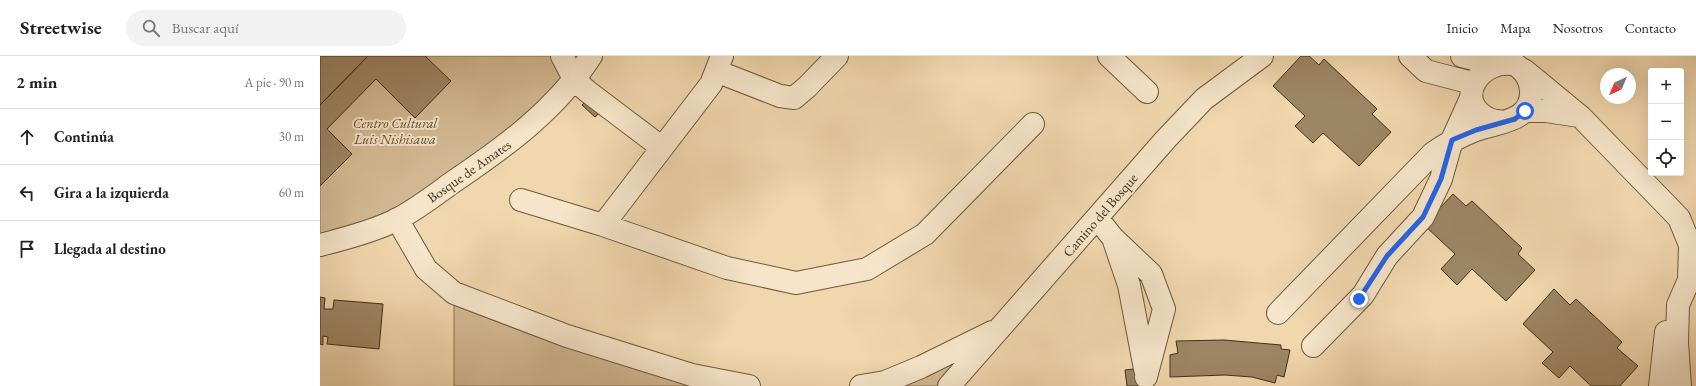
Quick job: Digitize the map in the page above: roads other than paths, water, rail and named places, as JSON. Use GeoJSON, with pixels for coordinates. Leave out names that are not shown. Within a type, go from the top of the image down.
{"type":"FeatureCollection","features":[{"type":"Feature","properties":{"kind":"street"},"geometry":{"type":"LineString","coordinates":[[562,56],[574,79],[587,91],[661,147]]}},
{"type":"Feature","properties":{"kind":"street"},"geometry":{"type":"LineString","coordinates":[[603,225],[661,147],[711,84],[719,64],[780,96],[794,98],[807,88],[837,56]]}},
{"type":"Feature","properties":{"kind":"street"},"geometry":{"type":"LineString","coordinates":[[1109,56],[1147,92]]}},
{"type":"Feature","properties":{"kind":"street","name":"Camino del Bosque"},"geometry":{"type":"LineString","coordinates":[[949,386],[1166,139],[1204,99],[1262,56]]}},
{"type":"Feature","properties":{"kind":"street"},"geometry":{"type":"LineString","coordinates":[[1410,56],[1426,71],[1472,90]]}},
{"type":"Feature","properties":{"kind":"street"},"geometry":{"type":"LineString","coordinates":[[1462,56],[1490,63],[1501,61],[1512,63],[1522,69],[1581,116],[1679,218],[1690,245],[1689,280],[1666,333],[1660,386]]}},
{"type":"Feature","properties":{"kind":"street","name":"Bosque de Amates"},"geometry":{"type":"LineString","coordinates":[[320,245],[346,239],[397,219],[474,168],[517,137],[542,114],[574,79],[589,57]]}},
{"type":"Feature","properties":{"kind":"street"},"geometry":{"type":"LineString","coordinates":[[1313,346],[1363,295],[1387,256],[1423,217],[1441,179],[1452,140],[1479,71],[1490,63]]}},
{"type":"Feature","properties":{"kind":"street"},"geometry":{"type":"LineString","coordinates":[[1278,313],[1433,153],[1452,140],[1476,130],[1515,119],[1525,111],[1532,97],[1530,82],[1522,69]]}},
{"type":"Feature","properties":{"kind":"street"},"geometry":{"type":"LineString","coordinates":[[1472,90],[1478,111],[1489,120],[1504,122]]}},
{"type":"Feature","properties":{"kind":"street"},"geometry":{"type":"LineString","coordinates":[[1525,111],[1546,111],[1581,116]]}},
{"type":"Feature","properties":{"kind":"street"},"geometry":{"type":"LineString","coordinates":[[521,200],[603,225],[727,268],[796,283],[867,269],[925,234],[1033,124]]}},
{"type":"Feature","properties":{"kind":"street"},"geometry":{"type":"LineString","coordinates":[[1097,218],[1113,238],[1151,274],[1164,309],[1147,381]]}},
{"type":"Feature","properties":{"kind":"street"},"geometry":{"type":"LineString","coordinates":[[397,219],[426,269],[454,294],[568,336],[692,376],[749,386]]}},
{"type":"Feature","properties":{"kind":"street"},"geometry":{"type":"LineString","coordinates":[[1113,238],[1129,285],[1147,381]]}},
{"type":"Feature","properties":{"kind":"street"},"geometry":{"type":"LineString","coordinates":[[1678,305],[1677,343],[1680,386]]}},
{"type":"Feature","properties":{"kind":"street"},"geometry":{"type":"LineString","coordinates":[[861,386],[885,382],[921,367],[1002,327]]}},
{"type":"Feature","properties":{"kind":"park label","name":"Centro Cultural Luis Nishisawa"},"geometry":{"type":"Point","coordinates":[395,132]}}]}
